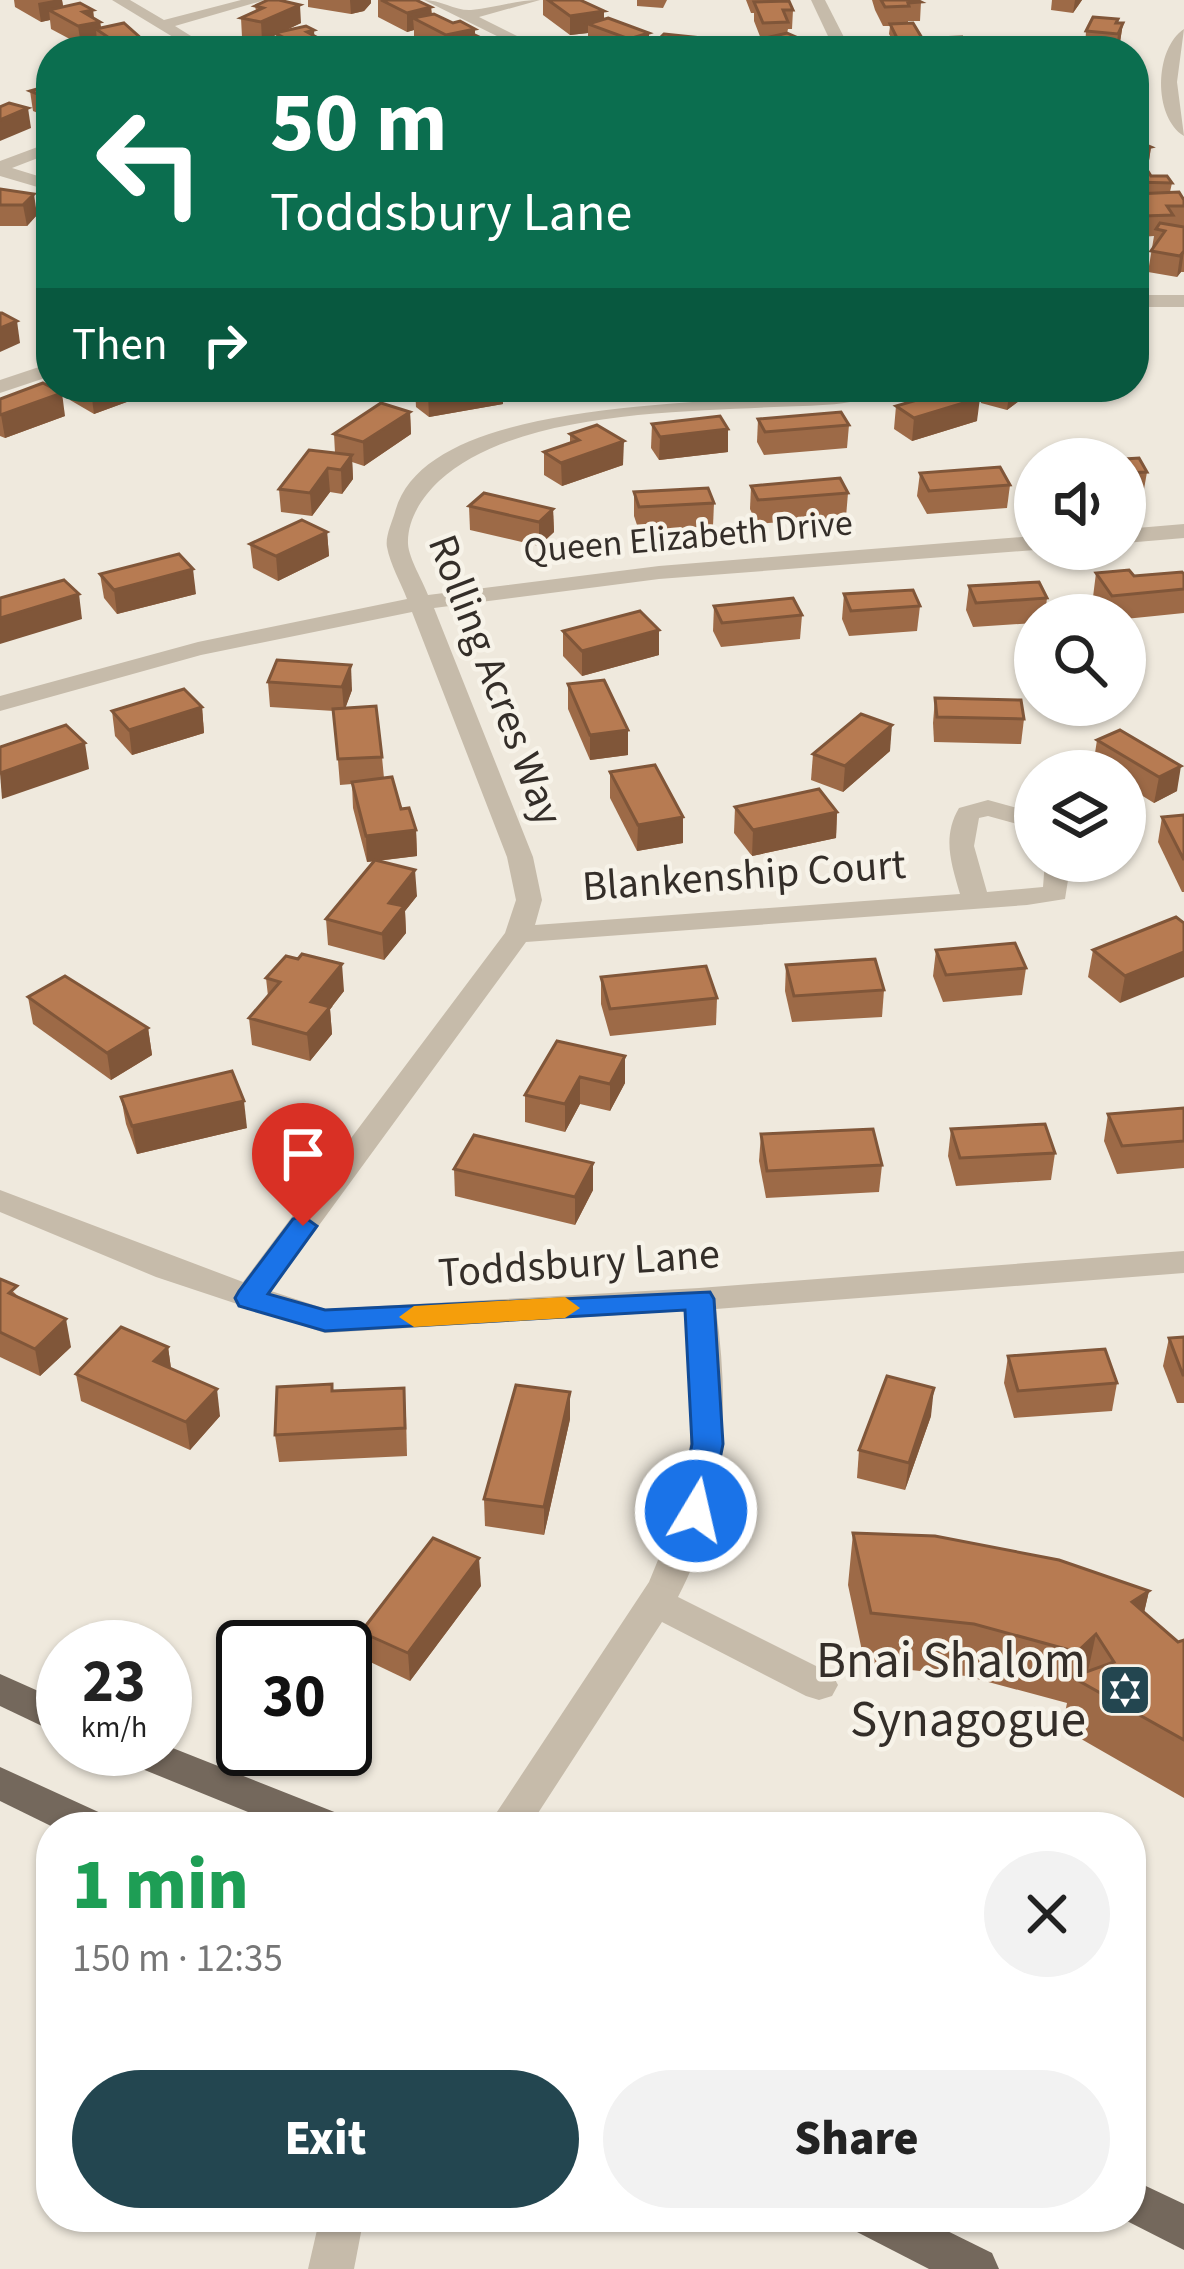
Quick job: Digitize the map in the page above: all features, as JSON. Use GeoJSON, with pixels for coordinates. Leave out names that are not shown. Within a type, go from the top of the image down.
{"type":"FeatureCollection","features":[{"type":"Feature","properties":{"kind":"main road"},"geometry":{"type":"LineString","coordinates":[[0,1689],[36,1707]]}},
{"type":"Feature","properties":{"kind":"main road"},"geometry":{"type":"LineString","coordinates":[[192,1772],[291,1812]]}},
{"type":"Feature","properties":{"kind":"main road"},"geometry":{"type":"LineString","coordinates":[[0,1783],[60,1812]]}},
{"type":"Feature","properties":{"kind":"main road"},"geometry":{"type":"LineString","coordinates":[[1146,2208],[1184,2228]]}},
{"type":"Feature","properties":{"kind":"main road"},"geometry":{"type":"LineString","coordinates":[[902,2232],[976,2269]]}},
{"type":"Feature","properties":{"kind":"street"},"geometry":{"type":"LineString","coordinates":[[119,0],[181,36]]}},
{"type":"Feature","properties":{"kind":"street"},"geometry":{"type":"LineString","coordinates":[[162,25],[257,0]]}},
{"type":"Feature","properties":{"kind":"street"},"geometry":{"type":"LineString","coordinates":[[431,0],[509,36]]}},
{"type":"Feature","properties":{"kind":"street"},"geometry":{"type":"LineString","coordinates":[[468,15],[532,0]]}},
{"type":"Feature","properties":{"kind":"street"},"geometry":{"type":"LineString","coordinates":[[818,0],[836,36]]}},
{"type":"Feature","properties":{"kind":"street"},"geometry":{"type":"LineString","coordinates":[[1184,34],[1170,67],[1170,103],[1184,131]]}},
{"type":"Feature","properties":{"kind":"street"},"geometry":{"type":"LineString","coordinates":[[0,169],[36,153]]}},
{"type":"Feature","properties":{"kind":"street"},"geometry":{"type":"LineString","coordinates":[[0,169],[36,181]]}},
{"type":"Feature","properties":{"kind":"street"},"geometry":{"type":"LineString","coordinates":[[1149,301],[1184,301]]}},
{"type":"Feature","properties":{"kind":"street"},"geometry":{"type":"LineString","coordinates":[[0,387],[36,374]]}},
{"type":"Feature","properties":{"kind":"street","name":"Rolling Acres Way"},"geometry":{"type":"LineString","coordinates":[[518,934],[529,900],[520,857],[397,544],[396,529],[407,500],[421,482],[454,457],[489,440],[598,416],[774,402]]}},
{"type":"Feature","properties":{"kind":"street"},"geometry":{"type":"LineString","coordinates":[[1146,534],[1184,531]]}},
{"type":"Feature","properties":{"kind":"street","name":"Queen Elizabeth Drive"},"geometry":{"type":"LineString","coordinates":[[0,704],[224,641],[421,603],[632,576],[1014,545]]}},
{"type":"Feature","properties":{"kind":"street","name":"Blankenship Court"},"geometry":{"type":"LineString","coordinates":[[976,901],[961,850],[960,827],[968,813],[988,808],[1014,815]]}},
{"type":"Feature","properties":{"kind":"street","name":"Blankenship Court"},"geometry":{"type":"LineString","coordinates":[[518,934],[976,901],[1057,893],[1057,882]]}},
{"type":"Feature","properties":{"kind":"street"},"geometry":{"type":"LineString","coordinates":[[249,1298],[518,934]]}},
{"type":"Feature","properties":{"kind":"street","name":"Toddsbury Lane"},"geometry":{"type":"LineString","coordinates":[[0,1200],[249,1298],[325,1321],[700,1299],[1184,1262]]}},
{"type":"Feature","properties":{"kind":"street"},"geometry":{"type":"LineString","coordinates":[[517,1812],[656,1602],[696,1511],[707,1444],[700,1299]]}},
{"type":"Feature","properties":{"kind":"street"},"geometry":{"type":"LineString","coordinates":[[656,1602],[819,1684]]}},
{"type":"Feature","properties":{"kind":"street"},"geometry":{"type":"LineString","coordinates":[[332,2269],[339,2232]]}},
{"type":"Feature","properties":{"kind":"building"},"geometry":{"type":"Polygon","coordinates":[[[268,0],[300,5],[261,22],[241,18],[263,8],[255,6],[268,0]]]}},
{"type":"Feature","properties":{"kind":"building"},"geometry":{"type":"Polygon","coordinates":[[[381,0],[416,0],[431,7],[407,13],[381,0]]]}},
{"type":"Feature","properties":{"kind":"building"},"geometry":{"type":"Polygon","coordinates":[[[548,0],[580,0],[604,11],[570,16],[548,0]]]}},
{"type":"Feature","properties":{"kind":"building"},"geometry":{"type":"Polygon","coordinates":[[[881,0],[917,0],[921,2],[885,7],[881,0]]]}},
{"type":"Feature","properties":{"kind":"building"},"geometry":{"type":"Polygon","coordinates":[[[789,1],[793,10],[783,10],[788,22],[763,23],[754,2],[789,1]]]}},
{"type":"Feature","properties":{"kind":"building"},"geometry":{"type":"Polygon","coordinates":[[[80,3],[93,10],[83,12],[100,22],[78,26],[49,10],[80,3]]]}},
{"type":"Feature","properties":{"kind":"building"},"geometry":{"type":"Polygon","coordinates":[[[434,14],[475,29],[446,35],[413,18],[434,14]]]}},
{"type":"Feature","properties":{"kind":"building"},"geometry":{"type":"Polygon","coordinates":[[[1093,17],[1123,23],[1118,34],[1086,31],[1093,17]]]}},
{"type":"Feature","properties":{"kind":"building"},"geometry":{"type":"Polygon","coordinates":[[[608,18],[649,33],[621,36],[588,24],[608,18]]]}},
{"type":"Feature","properties":{"kind":"building"},"geometry":{"type":"Polygon","coordinates":[[[124,23],[138,36],[106,36],[96,29],[124,23]]]}},
{"type":"Feature","properties":{"kind":"building"},"geometry":{"type":"Polygon","coordinates":[[[913,23],[921,36],[896,36],[890,24],[913,23]]]}},
{"type":"Feature","properties":{"kind":"building"},"geometry":{"type":"Polygon","coordinates":[[[306,26],[314,36],[281,36],[275,33],[306,26]]]}},
{"type":"Feature","properties":{"kind":"building"},"geometry":{"type":"Polygon","coordinates":[[[9,103],[28,108],[0,120],[0,107],[9,103]]]}},
{"type":"Feature","properties":{"kind":"building"},"geometry":{"type":"Polygon","coordinates":[[[1149,173],[1167,176],[1172,183],[1149,182],[1149,173]]]}},
{"type":"Feature","properties":{"kind":"building"},"geometry":{"type":"Polygon","coordinates":[[[0,189],[34,194],[23,205],[0,205],[0,189]]]}},
{"type":"Feature","properties":{"kind":"building"},"geometry":{"type":"Polygon","coordinates":[[[1179,192],[1184,206],[1167,206],[1173,215],[1149,216],[1149,193],[1179,192]]]}},
{"type":"Feature","properties":{"kind":"building"},"geometry":{"type":"Polygon","coordinates":[[[1160,223],[1184,227],[1180,256],[1151,251],[1165,231],[1156,229],[1160,223]]]}},
{"type":"Feature","properties":{"kind":"building"},"geometry":{"type":"Polygon","coordinates":[[[2,313],[17,321],[0,328],[2,313]]]}},
{"type":"Feature","properties":{"kind":"building"},"geometry":{"type":"Polygon","coordinates":[[[36,386],[37,402],[0,415],[0,399],[36,386]]]}},
{"type":"Feature","properties":{"kind":"building"},"geometry":{"type":"Polygon","coordinates":[[[910,402],[967,402],[914,418],[896,406],[910,402]]]}},
{"type":"Feature","properties":{"kind":"building"},"geometry":{"type":"Polygon","coordinates":[[[381,403],[410,412],[363,442],[334,434],[381,403]]]}},
{"type":"Feature","properties":{"kind":"building"},"geometry":{"type":"Polygon","coordinates":[[[841,412],[849,425],[765,432],[758,419],[841,412]]]}},
{"type":"Feature","properties":{"kind":"building"},"geometry":{"type":"Polygon","coordinates":[[[720,416],[728,429],[660,437],[652,424],[720,416]]]}},
{"type":"Feature","properties":{"kind":"building"},"geometry":{"type":"Polygon","coordinates":[[[597,425],[624,441],[561,463],[544,452],[579,440],[570,434],[597,425]]]}},
{"type":"Feature","properties":{"kind":"building"},"geometry":{"type":"Polygon","coordinates":[[[309,450],[352,455],[341,470],[328,468],[310,493],[279,489],[309,450]]]}},
{"type":"Feature","properties":{"kind":"building"},"geometry":{"type":"Polygon","coordinates":[[[1000,467],[1010,485],[929,491],[920,473],[1000,467]]]}},
{"type":"Feature","properties":{"kind":"building"},"geometry":{"type":"Polygon","coordinates":[[[840,478],[848,493],[758,500],[751,486],[840,478]]]}},
{"type":"Feature","properties":{"kind":"building"},"geometry":{"type":"Polygon","coordinates":[[[708,488],[714,503],[639,507],[634,492],[708,488]]]}},
{"type":"Feature","properties":{"kind":"building"},"geometry":{"type":"Polygon","coordinates":[[[484,493],[553,509],[539,522],[469,506],[484,493]]]}},
{"type":"Feature","properties":{"kind":"building"},"geometry":{"type":"Polygon","coordinates":[[[302,520],[327,532],[276,556],[250,544],[302,520]]]}},
{"type":"Feature","properties":{"kind":"building"},"geometry":{"type":"Polygon","coordinates":[[[179,554],[193,569],[114,590],[100,574],[179,554]]]}},
{"type":"Feature","properties":{"kind":"building"},"geometry":{"type":"Polygon","coordinates":[[[1182,572],[1184,589],[1111,594],[1096,573],[1182,572]]]}},
{"type":"Feature","properties":{"kind":"building"},"geometry":{"type":"Polygon","coordinates":[[[64,580],[79,594],[0,618],[0,598],[64,580]]]}},
{"type":"Feature","properties":{"kind":"building"},"geometry":{"type":"Polygon","coordinates":[[[1039,582],[1045,594],[1014,594],[1014,600],[976,603],[969,586],[1039,582]]]}},
{"type":"Feature","properties":{"kind":"building"},"geometry":{"type":"Polygon","coordinates":[[[913,590],[920,606],[851,611],[844,594],[913,590]]]}},
{"type":"Feature","properties":{"kind":"building"},"geometry":{"type":"Polygon","coordinates":[[[793,598],[802,615],[722,623],[714,606],[793,598]]]}},
{"type":"Feature","properties":{"kind":"building"},"geometry":{"type":"Polygon","coordinates":[[[640,611],[659,630],[582,651],[563,631],[640,611]]]}},
{"type":"Feature","properties":{"kind":"building"},"geometry":{"type":"Polygon","coordinates":[[[277,660],[351,665],[342,687],[268,682],[277,660]]]}},
{"type":"Feature","properties":{"kind":"building"},"geometry":{"type":"Polygon","coordinates":[[[604,680],[628,730],[590,735],[568,684],[604,680]]]}},
{"type":"Feature","properties":{"kind":"building"},"geometry":{"type":"Polygon","coordinates":[[[184,689],[202,707],[129,730],[112,711],[184,689]]]}},
{"type":"Feature","properties":{"kind":"building"},"geometry":{"type":"Polygon","coordinates":[[[935,698],[1014,700],[1014,719],[937,717],[935,698]]]}},
{"type":"Feature","properties":{"kind":"building"},"geometry":{"type":"Polygon","coordinates":[[[376,706],[382,757],[338,759],[333,709],[376,706]]]}},
{"type":"Feature","properties":{"kind":"building"},"geometry":{"type":"Polygon","coordinates":[[[861,714],[892,725],[845,766],[813,754],[861,714]]]}},
{"type":"Feature","properties":{"kind":"building"},"geometry":{"type":"Polygon","coordinates":[[[66,725],[85,743],[0,773],[0,747],[66,725]]]}},
{"type":"Feature","properties":{"kind":"building"},"geometry":{"type":"Polygon","coordinates":[[[1120,730],[1181,766],[1159,777],[1146,769],[1146,750],[1114,750],[1097,740],[1120,730]]]}},
{"type":"Feature","properties":{"kind":"building"},"geometry":{"type":"Polygon","coordinates":[[[655,765],[683,817],[638,825],[610,772],[655,765]]]}},
{"type":"Feature","properties":{"kind":"building"},"geometry":{"type":"Polygon","coordinates":[[[392,777],[401,809],[409,808],[416,830],[366,836],[352,782],[392,777]]]}},
{"type":"Feature","properties":{"kind":"building"},"geometry":{"type":"Polygon","coordinates":[[[819,789],[837,812],[753,830],[735,807],[819,789]]]}},
{"type":"Feature","properties":{"kind":"building"},"geometry":{"type":"Polygon","coordinates":[[[1184,815],[1184,860],[1162,817],[1184,815]]]}},
{"type":"Feature","properties":{"kind":"building"},"geometry":{"type":"Polygon","coordinates":[[[375,860],[415,870],[389,903],[404,906],[382,934],[326,919],[375,860]]]}},
{"type":"Feature","properties":{"kind":"building"},"geometry":{"type":"Polygon","coordinates":[[[1176,917],[1184,923],[1184,952],[1125,976],[1093,950],[1176,917]]]}},
{"type":"Feature","properties":{"kind":"building"},"geometry":{"type":"Polygon","coordinates":[[[1015,943],[1026,968],[946,975],[936,950],[1015,943]]]}},
{"type":"Feature","properties":{"kind":"building"},"geometry":{"type":"Polygon","coordinates":[[[302,954],[342,964],[311,1002],[330,1007],[307,1034],[249,1018],[280,982],[266,978],[286,956],[298,959],[302,954]]]}},
{"type":"Feature","properties":{"kind":"building"},"geometry":{"type":"Polygon","coordinates":[[[875,959],[884,990],[794,996],[786,965],[875,959]]]}},
{"type":"Feature","properties":{"kind":"building"},"geometry":{"type":"Polygon","coordinates":[[[706,966],[717,998],[610,1009],[601,977],[706,966]]]}},
{"type":"Feature","properties":{"kind":"building"},"geometry":{"type":"Polygon","coordinates":[[[65,976],[148,1028],[107,1053],[28,997],[65,976]]]}},
{"type":"Feature","properties":{"kind":"building"},"geometry":{"type":"Polygon","coordinates":[[[557,1041],[625,1056],[610,1084],[580,1077],[565,1104],[525,1095],[557,1041]]]}},
{"type":"Feature","properties":{"kind":"building"},"geometry":{"type":"Polygon","coordinates":[[[232,1071],[244,1101],[132,1126],[121,1097],[232,1071]]]}},
{"type":"Feature","properties":{"kind":"building"},"geometry":{"type":"Polygon","coordinates":[[[1184,1108],[1184,1141],[1122,1146],[1108,1114],[1184,1108]]]}},
{"type":"Feature","properties":{"kind":"building"},"geometry":{"type":"Polygon","coordinates":[[[1045,1124],[1055,1153],[960,1158],[951,1129],[1045,1124]]]}},
{"type":"Feature","properties":{"kind":"building"},"geometry":{"type":"Polygon","coordinates":[[[873,1129],[882,1165],[767,1171],[761,1134],[873,1129]]]}},
{"type":"Feature","properties":{"kind":"building"},"geometry":{"type":"Polygon","coordinates":[[[474,1135],[593,1163],[575,1197],[454,1169],[474,1135]]]}},
{"type":"Feature","properties":{"kind":"building"},"geometry":{"type":"Polygon","coordinates":[[[0,1279],[17,1286],[9,1293],[66,1319],[35,1349],[0,1332],[0,1279]]]}},
{"type":"Feature","properties":{"kind":"building"},"geometry":{"type":"Polygon","coordinates":[[[121,1327],[168,1347],[154,1361],[217,1389],[186,1422],[76,1374],[121,1327]]]}},
{"type":"Feature","properties":{"kind":"building"},"geometry":{"type":"Polygon","coordinates":[[[1184,1337],[1184,1375],[1183,1375],[1169,1338],[1184,1337]]]}},
{"type":"Feature","properties":{"kind":"building"},"geometry":{"type":"Polygon","coordinates":[[[1105,1349],[1117,1383],[1018,1391],[1008,1356],[1105,1349]]]}},
{"type":"Feature","properties":{"kind":"building"},"geometry":{"type":"Polygon","coordinates":[[[887,1376],[934,1388],[909,1463],[859,1450],[887,1376]]]}},
{"type":"Feature","properties":{"kind":"building"},"geometry":{"type":"Polygon","coordinates":[[[332,1384],[332,1391],[404,1388],[405,1428],[275,1435],[277,1387],[332,1384]]]}},
{"type":"Feature","properties":{"kind":"building"},"geometry":{"type":"Polygon","coordinates":[[[516,1385],[570,1392],[544,1507],[484,1499],[516,1385]]]}},
{"type":"Feature","properties":{"kind":"building"},"geometry":{"type":"Polygon","coordinates":[[[853,1533],[935,1536],[1059,1560],[1149,1591],[1132,1602],[1178,1642],[1184,1640],[1184,1740],[1072,1677],[1114,1662],[1096,1634],[1077,1652],[974,1624],[871,1613],[853,1533]]]}},
{"type":"Feature","properties":{"kind":"building"},"geometry":{"type":"Polygon","coordinates":[[[433,1538],[479,1558],[408,1653],[372,1637],[370,1620],[433,1538]]]}},
{"type":"Feature","properties":{"kind":"slow traffic"},"geometry":{"type":"LineString","coordinates":[[414,1317],[565,1308]]}},
{"type":"Feature","properties":{"kind":"place","name":"Bnai Shalom Synagogue"},"geometry":{"type":"Point","coordinates":[1125,1690]}},
{"type":"Feature","properties":{"kind":"route"},"geometry":{"type":"LineString","coordinates":[[303,1226],[249,1298],[325,1321],[700,1299],[707,1444],[696,1511]]}}]}
